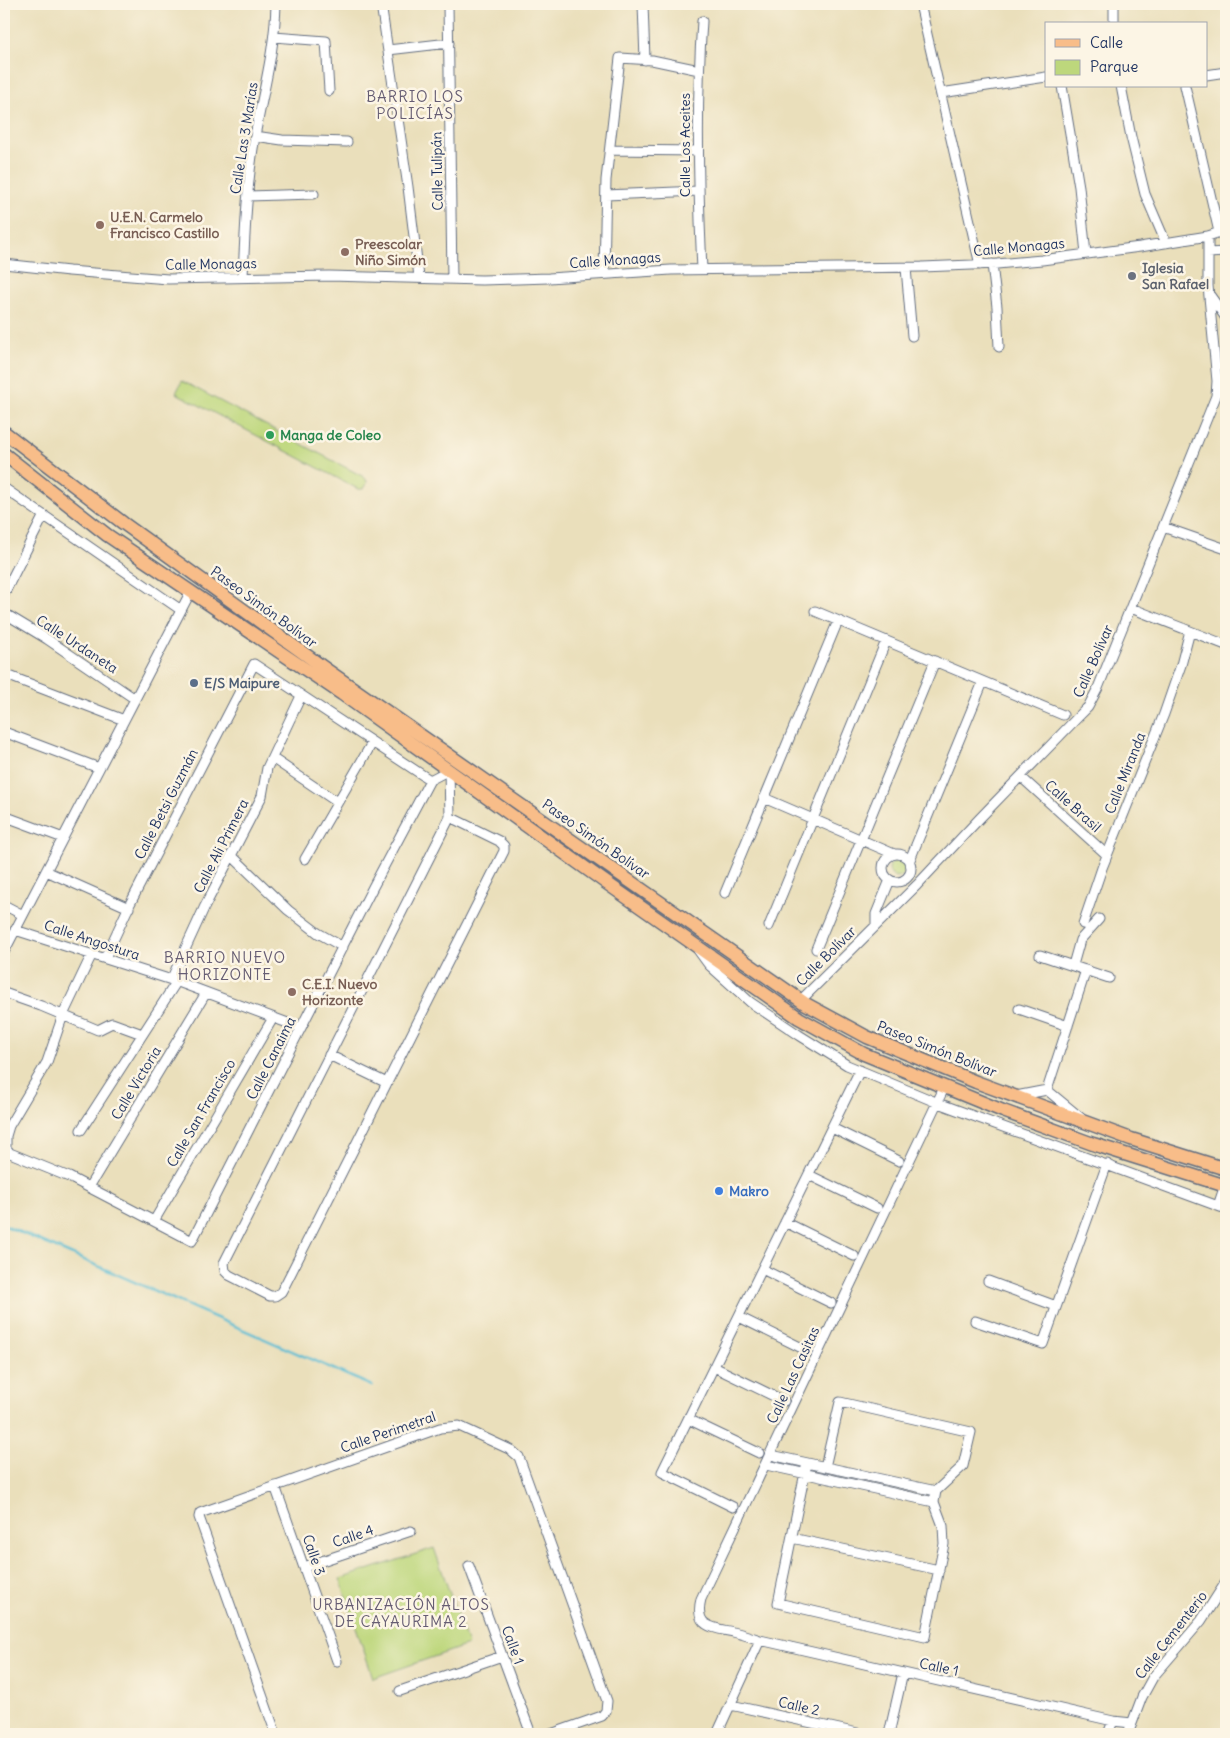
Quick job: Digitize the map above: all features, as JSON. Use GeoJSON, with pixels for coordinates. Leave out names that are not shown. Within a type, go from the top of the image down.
{"type":"FeatureCollection","features":[{"type":"Feature","properties":{"kind":"main road","name":"Paseo Simón Bolívar"},"geometry":{"type":"LineString","coordinates":[[4,432],[695,946],[790,1012],[829,1036],[864,1054],[944,1088],[1046,1128],[1226,1186]]}},
{"type":"Feature","properties":{"kind":"main road","name":"Paseo Simón Bolívar"},"geometry":{"type":"LineString","coordinates":[[4,454],[107,535],[342,694],[453,765],[801,1000],[847,1027],[889,1047],[1014,1096],[1087,1123],[1226,1168]]}},
{"type":"Feature","properties":{"kind":"main road"},"geometry":{"type":"LineString","coordinates":[[790,1012],[801,1000]]}},
{"type":"Feature","properties":{"kind":"street","name":"Calle Las 3 Marías"},"geometry":{"type":"LineString","coordinates":[[243,277],[248,196],[255,136],[274,37],[276,4]]}},
{"type":"Feature","properties":{"kind":"street"},"geometry":{"type":"LineString","coordinates":[[381,4],[408,187],[419,277]]}},
{"type":"Feature","properties":{"kind":"street","name":"Calle Tulipán"},"geometry":{"type":"LineString","coordinates":[[448,4],[452,279]]}},
{"type":"Feature","properties":{"kind":"street"},"geometry":{"type":"LineString","coordinates":[[643,4],[645,60]]}},
{"type":"Feature","properties":{"kind":"street"},"geometry":{"type":"LineString","coordinates":[[920,4],[980,265]]}},
{"type":"Feature","properties":{"kind":"street"},"geometry":{"type":"LineString","coordinates":[[1114,4],[1114,22]]}},
{"type":"Feature","properties":{"kind":"street","name":"Calle Los Aceites"},"geometry":{"type":"LineString","coordinates":[[702,21],[698,150],[702,270]]}},
{"type":"Feature","properties":{"kind":"street"},"geometry":{"type":"LineString","coordinates":[[274,37],[326,41],[329,91]]}},
{"type":"Feature","properties":{"kind":"street"},"geometry":{"type":"LineString","coordinates":[[388,50],[449,43]]}},
{"type":"Feature","properties":{"kind":"street"},"geometry":{"type":"LineString","coordinates":[[604,274],[606,195],[620,58],[645,60],[699,70]]}},
{"type":"Feature","properties":{"kind":"street"},"geometry":{"type":"LineString","coordinates":[[1208,75],[1226,72]]}},
{"type":"Feature","properties":{"kind":"street"},"geometry":{"type":"LineString","coordinates":[[941,93],[1045,76]]}},
{"type":"Feature","properties":{"kind":"street"},"geometry":{"type":"LineString","coordinates":[[1062,88],[1079,187],[1086,254]]}},
{"type":"Feature","properties":{"kind":"street"},"geometry":{"type":"LineString","coordinates":[[1121,88],[1145,194],[1166,243]]}},
{"type":"Feature","properties":{"kind":"street"},"geometry":{"type":"LineString","coordinates":[[1186,88],[1223,231]]}},
{"type":"Feature","properties":{"kind":"street"},"geometry":{"type":"LineString","coordinates":[[255,136],[289,140],[347,142]]}},
{"type":"Feature","properties":{"kind":"street"},"geometry":{"type":"LineString","coordinates":[[610,150],[698,150]]}},
{"type":"Feature","properties":{"kind":"street"},"geometry":{"type":"LineString","coordinates":[[606,195],[698,191]]}},
{"type":"Feature","properties":{"kind":"street"},"geometry":{"type":"LineString","coordinates":[[248,196],[314,194]]}},
{"type":"Feature","properties":{"kind":"street","name":"Calle Monagas"},"geometry":{"type":"LineString","coordinates":[[4,264],[143,278],[549,278],[702,270],[906,268],[980,265],[1042,260],[1166,243],[1208,236],[1223,231]]}},
{"type":"Feature","properties":{"kind":"street","name":"Calle Bolívar"},"geometry":{"type":"LineString","coordinates":[[801,1000],[1088,707],[1098,688],[1131,608],[1216,396],[1217,376],[1209,293],[1208,236]]}},
{"type":"Feature","properties":{"kind":"street"},"geometry":{"type":"LineString","coordinates":[[1208,253],[1226,252]]}},
{"type":"Feature","properties":{"kind":"street"},"geometry":{"type":"LineString","coordinates":[[992,264],[999,347]]}},
{"type":"Feature","properties":{"kind":"street"},"geometry":{"type":"LineString","coordinates":[[906,268],[912,336]]}},
{"type":"Feature","properties":{"kind":"street"},"geometry":{"type":"LineString","coordinates":[[1209,293],[1226,318]]}},
{"type":"Feature","properties":{"kind":"street"},"geometry":{"type":"LineString","coordinates":[[4,488],[181,610]]}},
{"type":"Feature","properties":{"kind":"street"},"geometry":{"type":"LineString","coordinates":[[5,588],[44,515]]}},
{"type":"Feature","properties":{"kind":"street"},"geometry":{"type":"LineString","coordinates":[[1163,528],[1226,549]]}},
{"type":"Feature","properties":{"kind":"street"},"geometry":{"type":"LineString","coordinates":[[4,952],[190,591]]}},
{"type":"Feature","properties":{"kind":"street"},"geometry":{"type":"LineString","coordinates":[[1131,608],[1226,645]]}},
{"type":"Feature","properties":{"kind":"street"},"geometry":{"type":"LineString","coordinates":[[815,611],[1063,715]]}},
{"type":"Feature","properties":{"kind":"street","name":"Calle Urdaneta"},"geometry":{"type":"LineString","coordinates":[[4,613],[47,639],[135,699]]}},
{"type":"Feature","properties":{"kind":"street"},"geometry":{"type":"LineString","coordinates":[[725,893],[838,621]]}},
{"type":"Feature","properties":{"kind":"street","name":"Calle Miranda"},"geometry":{"type":"LineString","coordinates":[[1083,924],[1107,854],[1164,714],[1181,665],[1190,631]]}},
{"type":"Feature","properties":{"kind":"street"},"geometry":{"type":"LineString","coordinates":[[769,926],[886,641]]}},
{"type":"Feature","properties":{"kind":"street"},"geometry":{"type":"LineString","coordinates":[[816,948],[935,662]]}},
{"type":"Feature","properties":{"kind":"street","name":"Calle Betsi Guzmán"},"geometry":{"type":"LineString","coordinates":[[105,958],[254,664],[301,696]]}},
{"type":"Feature","properties":{"kind":"street"},"geometry":{"type":"LineString","coordinates":[[4,674],[124,720]]}},
{"type":"Feature","properties":{"kind":"street"},"geometry":{"type":"LineString","coordinates":[[909,862],[984,682]]}},
{"type":"Feature","properties":{"kind":"street"},"geometry":{"type":"LineString","coordinates":[[301,696],[430,780],[453,765]]}},
{"type":"Feature","properties":{"kind":"street","name":"Calle Ali Primera"},"geometry":{"type":"LineString","coordinates":[[81,1130],[174,981],[205,906],[262,796],[267,768],[301,696]]}},
{"type":"Feature","properties":{"kind":"street"},"geometry":{"type":"LineString","coordinates":[[4,732],[99,768]]}},
{"type":"Feature","properties":{"kind":"street"},"geometry":{"type":"LineString","coordinates":[[305,859],[372,743]]}},
{"type":"Feature","properties":{"kind":"street"},"geometry":{"type":"LineString","coordinates":[[272,758],[337,802]]}},
{"type":"Feature","properties":{"kind":"street"},"geometry":{"type":"LineString","coordinates":[[450,817],[499,842],[503,845],[504,849],[281,1292],[273,1297],[226,1274],[224,1263],[450,817],[453,765]]}},
{"type":"Feature","properties":{"kind":"street","name":"Calle Brasil"},"geometry":{"type":"LineString","coordinates":[[1021,777],[1107,854]]}},
{"type":"Feature","properties":{"kind":"street","name":"Calle Canaima"},"geometry":{"type":"LineString","coordinates":[[154,1221],[192,1241],[430,780]]}},
{"type":"Feature","properties":{"kind":"street"},"geometry":{"type":"LineString","coordinates":[[764,798],[894,854],[905,856],[911,869],[906,878],[899,882],[890,880],[884,874],[882,866],[888,857],[894,854]]}},
{"type":"Feature","properties":{"kind":"street"},"geometry":{"type":"LineString","coordinates":[[4,816],[63,838]]}},
{"type":"Feature","properties":{"kind":"street"},"geometry":{"type":"LineString","coordinates":[[231,855],[288,910],[303,922],[343,946]]}},
{"type":"Feature","properties":{"kind":"street"},"geometry":{"type":"LineString","coordinates":[[46,871],[129,908]]}},
{"type":"Feature","properties":{"kind":"street"},"geometry":{"type":"LineString","coordinates":[[876,925],[876,914],[890,880]]}},
{"type":"Feature","properties":{"kind":"street"},"geometry":{"type":"LineString","coordinates":[[4,905],[23,915]]}},
{"type":"Feature","properties":{"kind":"street"},"geometry":{"type":"LineString","coordinates":[[1073,966],[1080,940],[1099,919]]}},
{"type":"Feature","properties":{"kind":"street","name":"Calle Angostura"},"geometry":{"type":"LineString","coordinates":[[15,930],[174,981],[301,1028]]}},
{"type":"Feature","properties":{"kind":"street","name":"Paseo Simón Bolívar"},"geometry":{"type":"LineString","coordinates":[[695,946],[709,966],[750,1002],[847,1064],[938,1103],[1222,1207]]}},
{"type":"Feature","properties":{"kind":"street"},"geometry":{"type":"LineString","coordinates":[[92,954],[63,1016],[47,1062],[9,1126],[6,1148],[10,1152],[57,1171],[154,1221]]}},
{"type":"Feature","properties":{"kind":"street"},"geometry":{"type":"LineString","coordinates":[[1040,954],[1109,978]]}},
{"type":"Feature","properties":{"kind":"street"},"geometry":{"type":"LineString","coordinates":[[1047,1090],[1086,970]]}},
{"type":"Feature","properties":{"kind":"street"},"geometry":{"type":"LineString","coordinates":[[4,993],[98,1030],[112,1023],[142,1034]]}},
{"type":"Feature","properties":{"kind":"street","name":"Calle Victoria"},"geometry":{"type":"LineString","coordinates":[[89,1187],[206,993]]}},
{"type":"Feature","properties":{"kind":"street"},"geometry":{"type":"LineString","coordinates":[[1019,1009],[1068,1026]]}},
{"type":"Feature","properties":{"kind":"street","name":"Calle San Francisco"},"geometry":{"type":"LineString","coordinates":[[154,1221],[273,1018]]}},
{"type":"Feature","properties":{"kind":"street"},"geometry":{"type":"LineString","coordinates":[[329,1055],[387,1083]]}},
{"type":"Feature","properties":{"kind":"street"},"geometry":{"type":"LineString","coordinates":[[734,1507],[662,1472],[860,1070]]}},
{"type":"Feature","properties":{"kind":"street","name":"Calle Las Casitas"},"geometry":{"type":"LineString","coordinates":[[760,1640],[708,1626],[702,1620],[701,1599],[944,1088]]}},
{"type":"Feature","properties":{"kind":"street"},"geometry":{"type":"LineString","coordinates":[[1014,1096],[1047,1090],[1087,1123]]}},
{"type":"Feature","properties":{"kind":"street"},"geometry":{"type":"LineString","coordinates":[[832,1128],[899,1160]]}},
{"type":"Feature","properties":{"kind":"street"},"geometry":{"type":"LineString","coordinates":[[975,1321],[1042,1344],[1107,1164]]}},
{"type":"Feature","properties":{"kind":"street"},"geometry":{"type":"LineString","coordinates":[[809,1175],[876,1208]]}},
{"type":"Feature","properties":{"kind":"street"},"geometry":{"type":"LineString","coordinates":[[1222,1207],[1226,1186]]}},
{"type":"Feature","properties":{"kind":"street"},"geometry":{"type":"LineString","coordinates":[[786,1222],[854,1256]]}},
{"type":"Feature","properties":{"kind":"street"},"geometry":{"type":"LineString","coordinates":[[762,1269],[831,1303]]}},
{"type":"Feature","properties":{"kind":"street"},"geometry":{"type":"LineString","coordinates":[[988,1281],[1056,1306]]}},
{"type":"Feature","properties":{"kind":"street"},"geometry":{"type":"LineString","coordinates":[[739,1317],[808,1351]]}},
{"type":"Feature","properties":{"kind":"street"},"geometry":{"type":"LineString","coordinates":[[714,1367],[784,1401]]}},
{"type":"Feature","properties":{"kind":"street"},"geometry":{"type":"LineString","coordinates":[[807,1463],[778,1603],[925,1636],[944,1544],[944,1533],[934,1502],[936,1492],[963,1466],[971,1432],[840,1402],[825,1467]]}},
{"type":"Feature","properties":{"kind":"street"},"geometry":{"type":"LineString","coordinates":[[688,1419],[759,1454]]}},
{"type":"Feature","properties":{"kind":"street","name":"Calle Perimetral"},"geometry":{"type":"LineString","coordinates":[[276,1734],[199,1516],[203,1511],[452,1425],[462,1427],[519,1457],[607,1704],[606,1712],[602,1716],[551,1734]]}},
{"type":"Feature","properties":{"kind":"street"},"geometry":{"type":"LineString","coordinates":[[771,1455],[936,1492]]}},
{"type":"Feature","properties":{"kind":"street"},"geometry":{"type":"LineString","coordinates":[[766,1465],[934,1502]]}},
{"type":"Feature","properties":{"kind":"street","name":"Calle 3"},"geometry":{"type":"LineString","coordinates":[[275,1486],[337,1661]]}},
{"type":"Feature","properties":{"kind":"street","name":"Calle 4"},"geometry":{"type":"LineString","coordinates":[[304,1567],[411,1531]]}},
{"type":"Feature","properties":{"kind":"street"},"geometry":{"type":"LineString","coordinates":[[792,1538],[939,1570]]}},
{"type":"Feature","properties":{"kind":"street","name":"Calle 1"},"geometry":{"type":"LineString","coordinates":[[469,1566],[531,1734]]}},
{"type":"Feature","properties":{"kind":"street","name":"Calle Cementerio"},"geometry":{"type":"LineString","coordinates":[[1128,1734],[1142,1697],[1153,1677],[1201,1621],[1226,1582]]}},
{"type":"Feature","properties":{"kind":"street"},"geometry":{"type":"LineString","coordinates":[[717,1734],[760,1640]]}},
{"type":"Feature","properties":{"kind":"street","name":"Calle 1"},"geometry":{"type":"LineString","coordinates":[[760,1640],[1113,1721],[1132,1723]]}},
{"type":"Feature","properties":{"kind":"street"},"geometry":{"type":"LineString","coordinates":[[400,1691],[502,1656]]}},
{"type":"Feature","properties":{"kind":"street"},"geometry":{"type":"LineString","coordinates":[[889,1734],[903,1673]]}},
{"type":"Feature","properties":{"kind":"street","name":"Calle 2"},"geometry":{"type":"LineString","coordinates":[[731,1705],[862,1734]]}},
{"type":"Feature","properties":{"kind":"street"},"geometry":{"type":"LineString","coordinates":[[1108,1734],[1113,1721]]}},
{"type":"Feature","properties":{"kind":"green space","name":"Manga de Coleo"},"geometry":{"type":"Polygon","coordinates":[[[182,381],[364,477],[367,481],[366,486],[363,489],[358,489],[176,393],[182,381]]]}},
{"type":"Feature","properties":{"kind":"green space"},"geometry":{"type":"Polygon","coordinates":[[[897,861],[905,869],[897,877],[889,869],[897,861]]]}},
{"type":"Feature","properties":{"kind":"green space"},"geometry":{"type":"Polygon","coordinates":[[[434,1548],[468,1645],[373,1678],[340,1579],[434,1548]]]}},
{"type":"Feature","properties":{"kind":"waterway"},"geometry":{"type":"LineString","coordinates":[[4,1225],[372,1386]]}},
{"type":"Feature","properties":{"kind":"place","name":"U.E.N. Carmelo Francisco Castillo"},"geometry":{"type":"Point","coordinates":[100,225]}},
{"type":"Feature","properties":{"kind":"place","name":"Preescolar Niño Simón"},"geometry":{"type":"Point","coordinates":[345,252]}},
{"type":"Feature","properties":{"kind":"place","name":"Iglesia San Rafael"},"geometry":{"type":"Point","coordinates":[1132,276]}},
{"type":"Feature","properties":{"kind":"place","name":"Manga de Coleo"},"geometry":{"type":"Point","coordinates":[270,435]}},
{"type":"Feature","properties":{"kind":"place","name":"E/S Maipure"},"geometry":{"type":"Point","coordinates":[194,683]}},
{"type":"Feature","properties":{"kind":"place","name":"C.E.I. Nuevo Horizonte"},"geometry":{"type":"Point","coordinates":[292,992]}},
{"type":"Feature","properties":{"kind":"place","name":"Makro"},"geometry":{"type":"Point","coordinates":[719,1191]}},
{"type":"Feature","properties":{"kind":"district","name":"BARRIO LOS POLICÍAS"},"geometry":{"type":"Point","coordinates":[415,104]}},
{"type":"Feature","properties":{"kind":"district","name":"BARRIO NUEVO HORIZONTE"},"geometry":{"type":"Point","coordinates":[225,966]}},
{"type":"Feature","properties":{"kind":"district","name":"URBANIZACIÓN ALTOS DE CAYAURIMA 2"},"geometry":{"type":"Point","coordinates":[401,1612]}}]}
